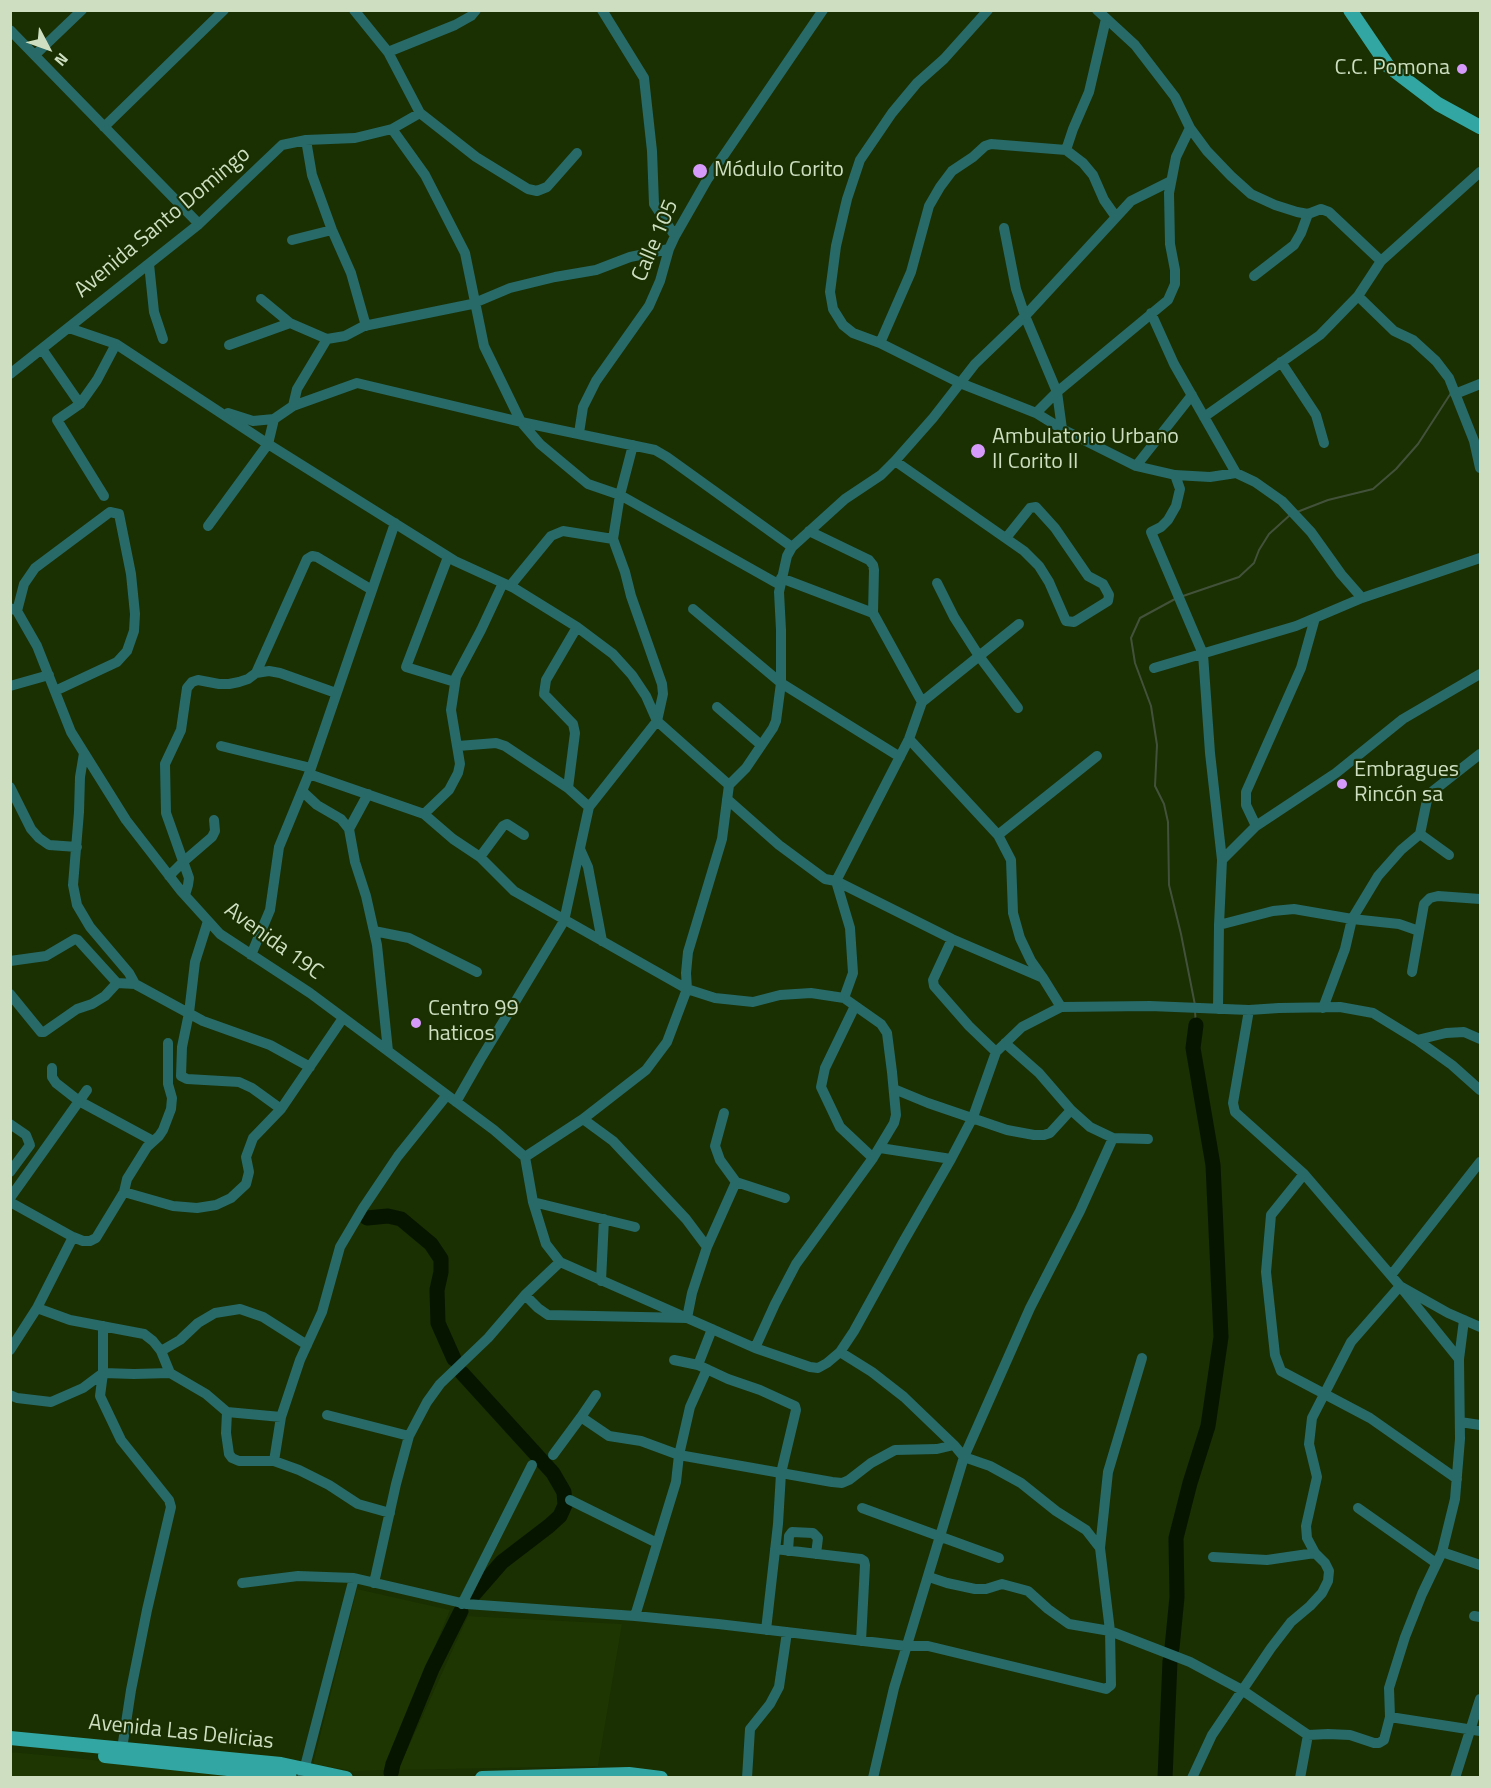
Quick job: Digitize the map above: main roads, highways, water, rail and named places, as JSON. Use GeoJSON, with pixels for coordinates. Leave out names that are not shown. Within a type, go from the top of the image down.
{"type":"FeatureCollection","features":[{"type":"Feature","properties":{"kind":"main road"},"geometry":{"type":"LineString","coordinates":[[1350,10],[1388,66],[1438,104],[1480,127]]}},
{"type":"Feature","properties":{"kind":"main road","name":"Avenida Las Delicias"},"geometry":{"type":"LineString","coordinates":[[10,1738],[281,1764],[304,1773],[346,1778]]}},
{"type":"Feature","properties":{"kind":"main road","name":"Avenida Las Delicias"},"geometry":{"type":"LineString","coordinates":[[10,1746],[275,1774],[290,1778]]}},
{"type":"Feature","properties":{"kind":"main road"},"geometry":{"type":"LineString","coordinates":[[482,1778],[629,1774],[661,1778]]}},
{"type":"Feature","properties":{"kind":"waterway"},"geometry":{"type":"LineString","coordinates":[[1297,512],[1328,500],[1373,489],[1396,469],[1418,444],[1451,393]]}},
{"type":"Feature","properties":{"kind":"waterway"},"geometry":{"type":"LineString","coordinates":[[1183,596],[1239,577],[1254,563],[1269,534],[1290,515]]}},
{"type":"Feature","properties":{"kind":"waterway"},"geometry":{"type":"LineString","coordinates":[[1175,599],[1140,618],[1131,638],[1135,663],[1151,706],[1157,745],[1155,786],[1164,804],[1168,822],[1169,885],[1195,1005]]}},
{"type":"Feature","properties":{"kind":"waterway"},"geometry":{"type":"LineString","coordinates":[[1195,1011],[1196,1025]]}},
{"type":"Feature","properties":{"kind":"waterway"},"geometry":{"type":"LineString","coordinates":[[1172,1648],[1177,1597],[1176,1538],[1208,1426],[1221,1337],[1213,1165],[1193,1048],[1196,1025]]}},
{"type":"Feature","properties":{"kind":"waterway"},"geometry":{"type":"LineString","coordinates":[[367,1218],[388,1216],[401,1219],[431,1244],[441,1259],[437,1290],[438,1323],[454,1359]]}},
{"type":"Feature","properties":{"kind":"waterway"},"geometry":{"type":"LineString","coordinates":[[462,1373],[553,1473],[564,1492],[565,1505],[560,1516],[502,1562],[468,1601]]}},
{"type":"Feature","properties":{"kind":"waterway"},"geometry":{"type":"LineString","coordinates":[[391,1773],[432,1669],[461,1611]]}},
{"type":"Feature","properties":{"kind":"waterway"},"geometry":{"type":"LineString","coordinates":[[1165,1778],[1170,1661]]}},
{"type":"Feature","properties":{"kind":"place","name":"C.C. Pomona"},"geometry":{"type":"Point","coordinates":[1462,69]}},
{"type":"Feature","properties":{"kind":"place","name":"Módulo Corito"},"geometry":{"type":"Point","coordinates":[700,171]}},
{"type":"Feature","properties":{"kind":"place","name":"Ambulatorio Urbano II Corito II"},"geometry":{"type":"Point","coordinates":[978,451]}},
{"type":"Feature","properties":{"kind":"place","name":"Embragues Rincón sa"},"geometry":{"type":"Point","coordinates":[1342,784]}},
{"type":"Feature","properties":{"kind":"place","name":"Centro 99 haticos"},"geometry":{"type":"Point","coordinates":[416,1023]}}]}
